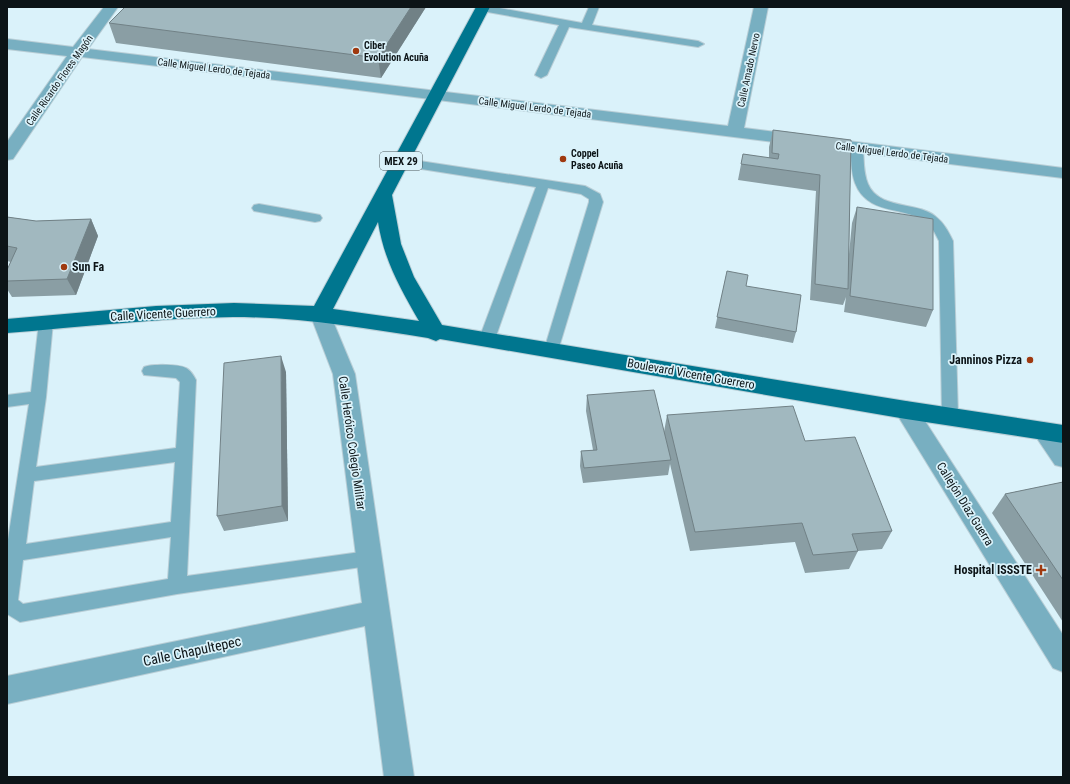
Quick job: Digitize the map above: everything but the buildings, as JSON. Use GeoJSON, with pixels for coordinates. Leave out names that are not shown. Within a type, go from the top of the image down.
{"type":"FeatureCollection","features":[{"type":"Feature","properties":{"kind":"main road","name":"MEX 29"},"geometry":{"type":"LineString","coordinates":[[320,314],[482,8]]}},
{"type":"Feature","properties":{"kind":"main road"},"geometry":{"type":"LineString","coordinates":[[383,195],[391,244],[404,277],[436,332]]}},
{"type":"Feature","properties":{"kind":"main road","name":"Calle Vicente Guerrero"},"geometry":{"type":"LineString","coordinates":[[7,326],[156,313],[226,311],[320,314]]}},
{"type":"Feature","properties":{"kind":"main road","name":"Boulevard Vicente Guerrero"},"geometry":{"type":"LineString","coordinates":[[320,314],[487,339],[906,410],[1053,433]]}},
{"type":"Feature","properties":{"kind":"street","name":"Calle Ricardo Flores Magón"},"geometry":{"type":"LineString","coordinates":[[7,155],[111,7]]}},
{"type":"Feature","properties":{"kind":"street","name":"Calle Amado Nervo"},"geometry":{"type":"LineString","coordinates":[[735,132],[761,7]]}},
{"type":"Feature","properties":{"kind":"street","name":"Calle Miguel Lerdo de Tejada"},"geometry":{"type":"LineString","coordinates":[[7,44],[436,95],[1063,173]]}},
{"type":"Feature","properties":{"kind":"street","name":"Calle Heróico Colegio Militar"},"geometry":{"type":"LineString","coordinates":[[320,314],[344,374],[368,559],[399,777]]}},
{"type":"Feature","properties":{"kind":"street","name":"Callejón Díaz Guerra"},"geometry":{"type":"LineString","coordinates":[[906,410],[1063,659]]}},
{"type":"Feature","properties":{"kind":"street"},"geometry":{"type":"LineString","coordinates":[[1053,433],[1063,458]]}},
{"type":"Feature","properties":{"kind":"street","name":"Calle Chapultepec"},"geometry":{"type":"LineString","coordinates":[[7,690],[376,612]]}},
{"type":"Feature","properties":{"kind":"lane"},"geometry":{"type":"LineString","coordinates":[[586,27],[594,7]]}},
{"type":"Feature","properties":{"kind":"lane"},"geometry":{"type":"LineString","coordinates":[[482,8],[586,27],[698,44]]}},
{"type":"Feature","properties":{"kind":"lane"},"geometry":{"type":"LineString","coordinates":[[541,75],[566,23]]}},
{"type":"Feature","properties":{"kind":"lane"},"geometry":{"type":"LineString","coordinates":[[857,147],[862,185],[866,193],[881,203],[928,217],[937,223],[942,230],[946,242],[950,416]]}},
{"type":"Feature","properties":{"kind":"lane"},"geometry":{"type":"LineString","coordinates":[[400,162],[585,190],[592,194],[596,202],[552,350]]}},
{"type":"Feature","properties":{"kind":"lane"},"geometry":{"type":"LineString","coordinates":[[487,339],[543,184]]}},
{"type":"Feature","properties":{"kind":"lane"},"geometry":{"type":"LineString","coordinates":[[259,208],[315,218]]}},
{"type":"Feature","properties":{"kind":"lane"},"geometry":{"type":"LineString","coordinates":[[46,322],[28,475],[8,601],[10,606],[20,613],[177,586],[368,559]]}},
{"type":"Feature","properties":{"kind":"lane"},"geometry":{"type":"LineString","coordinates":[[150,371],[180,372],[188,380],[177,586]]}},
{"type":"Feature","properties":{"kind":"lane"},"geometry":{"type":"LineString","coordinates":[[7,401],[38,397]]}},
{"type":"Feature","properties":{"kind":"lane"},"geometry":{"type":"LineString","coordinates":[[28,475],[184,454]]}},
{"type":"Feature","properties":{"kind":"lane"},"geometry":{"type":"LineString","coordinates":[[16,553],[180,528]]}},
{"type":"Feature","properties":{"kind":"place","name":"Ciber Evolution Acuña"},"geometry":{"type":"Point","coordinates":[356,51]}},
{"type":"Feature","properties":{"kind":"place","name":"Coppel Paseo Acuña"},"geometry":{"type":"Point","coordinates":[563,159]}},
{"type":"Feature","properties":{"kind":"place","name":"Sun Fa"},"geometry":{"type":"Point","coordinates":[64,267]}},
{"type":"Feature","properties":{"kind":"place","name":"Janninos Pizza"},"geometry":{"type":"Point","coordinates":[1030,360]}},
{"type":"Feature","properties":{"kind":"place","name":"Hospital ISSSTE"},"geometry":{"type":"Point","coordinates":[1041,570]}}]}
